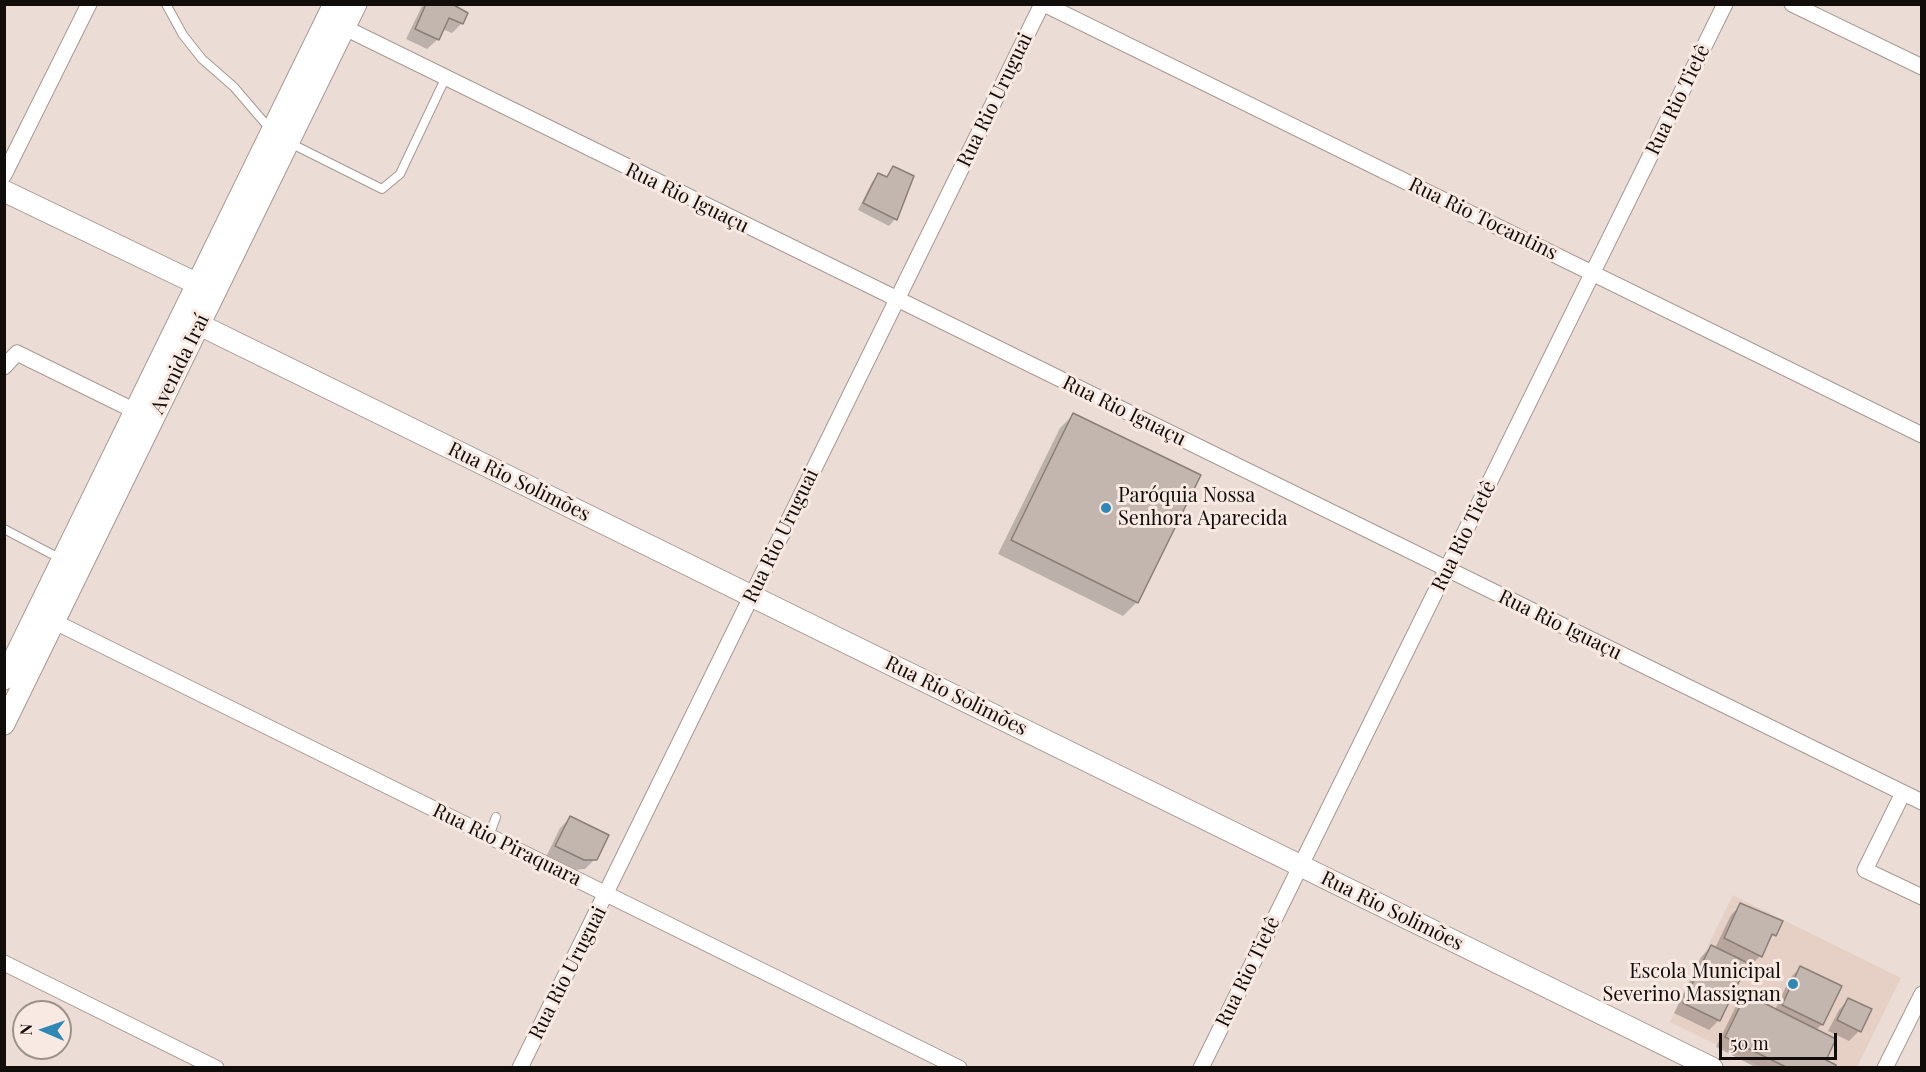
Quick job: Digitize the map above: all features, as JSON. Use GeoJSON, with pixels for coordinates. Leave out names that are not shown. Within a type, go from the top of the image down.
{"type":"FeatureCollection","features":[{"type":"Feature","properties":{"kind":"street"},"geometry":{"type":"LineString","coordinates":[[4,175],[89,4]]}},
{"type":"Feature","properties":{"kind":"street","name":"Avenida Iraí"},"geometry":{"type":"LineString","coordinates":[[4,679],[135,411],[206,288],[313,69],[335,17],[356,4]]}},
{"type":"Feature","properties":{"kind":"street","name":"Rua Rio Tocantins"},"geometry":{"type":"LineString","coordinates":[[1043,4],[1922,435]]}},
{"type":"Feature","properties":{"kind":"street","name":"Rua Rio Uruguai"},"geometry":{"type":"LineString","coordinates":[[520,1068],[1043,4]]}},
{"type":"Feature","properties":{"kind":"street","name":"Rua Rio Tietê"},"geometry":{"type":"LineString","coordinates":[[1201,1068],[1725,4]]}},
{"type":"Feature","properties":{"kind":"street"},"geometry":{"type":"LineString","coordinates":[[1792,4],[1922,67]]}},
{"type":"Feature","properties":{"kind":"street","name":"Rua Rio Iguaçu"},"geometry":{"type":"LineString","coordinates":[[335,17],[445,79],[1922,802]]}},
{"type":"Feature","properties":{"kind":"street"},"geometry":{"type":"LineString","coordinates":[[4,191],[206,288]]}},
{"type":"Feature","properties":{"kind":"street","name":"Avenida Iraí"},"geometry":{"type":"LineString","coordinates":[[4,724],[12,695],[55,622],[200,325],[206,288]]}},
{"type":"Feature","properties":{"kind":"street","name":"Rua Rio Solimões"},"geometry":{"type":"LineString","coordinates":[[200,325],[1712,1068]]}},
{"type":"Feature","properties":{"kind":"street"},"geometry":{"type":"LineString","coordinates":[[4,367],[17,353],[135,411]]}},
{"type":"Feature","properties":{"kind":"street","name":"Rua Rio Piraquara"},"geometry":{"type":"LineString","coordinates":[[55,622],[959,1068]]}},
{"type":"Feature","properties":{"kind":"street"},"geometry":{"type":"LineString","coordinates":[[1903,793],[1865,870],[1922,897]]}},
{"type":"Feature","properties":{"kind":"street"},"geometry":{"type":"LineString","coordinates":[[4,963],[216,1068]]}},
{"type":"Feature","properties":{"kind":"street"},"geometry":{"type":"LineString","coordinates":[[1885,1068],[1922,994]]}},
{"type":"Feature","properties":{"kind":"lane"},"geometry":{"type":"LineString","coordinates":[[166,4],[183,35],[202,59],[234,87],[280,137],[382,189],[400,174],[445,79]]}},
{"type":"Feature","properties":{"kind":"lane"},"geometry":{"type":"LineString","coordinates":[[4,529],[63,560]]}},
{"type":"Feature","properties":{"kind":"lane"},"geometry":{"type":"LineString","coordinates":[[489,836],[495,817]]}},
{"type":"Feature","properties":{"kind":"shaded area","name":"Escola Municipal Severino Massignan"},"geometry":{"type":"Polygon","coordinates":[[[1733,895],[1901,978],[1857,1067],[1761,1067],[1670,1022],[1733,895]]]}},
{"type":"Feature","properties":{"kind":"building"},"geometry":{"type":"Polygon","coordinates":[[[426,4],[452,4],[468,13],[463,24],[449,18],[439,40],[415,29],[426,4]]]}},
{"type":"Feature","properties":{"kind":"building"},"geometry":{"type":"Polygon","coordinates":[[[893,166],[914,176],[897,220],[863,203],[878,173],[887,177],[893,166]]]}},
{"type":"Feature","properties":{"kind":"building","name":"Paróquia Nossa Senhora Aparecida"},"geometry":{"type":"Polygon","coordinates":[[[1073,413],[1201,475],[1138,603],[1011,540],[1073,413]]]}},
{"type":"Feature","properties":{"kind":"building"},"geometry":{"type":"Polygon","coordinates":[[[570,816],[609,835],[597,860],[584,860],[555,846],[570,816]]]}},
{"type":"Feature","properties":{"kind":"building"},"geometry":{"type":"Polygon","coordinates":[[[1740,903],[1783,921],[1776,936],[1772,934],[1762,957],[1724,938],[1740,903]]]}},
{"type":"Feature","properties":{"kind":"building"},"geometry":{"type":"Polygon","coordinates":[[[1711,945],[1748,963],[1720,1021],[1683,1003],[1711,945]]]}},
{"type":"Feature","properties":{"kind":"building"},"geometry":{"type":"Polygon","coordinates":[[[1800,966],[1842,986],[1823,1025],[1782,1005],[1800,966]]]}},
{"type":"Feature","properties":{"kind":"building"},"geometry":{"type":"Polygon","coordinates":[[[1746,994],[1836,1039],[1826,1060],[1836,1065],[1835,1068],[1788,1068],[1725,1037],[1746,994]]]}},
{"type":"Feature","properties":{"kind":"building"},"geometry":{"type":"Polygon","coordinates":[[[1848,998],[1872,1009],[1861,1032],[1837,1020],[1848,998]]]}},
{"type":"Feature","properties":{"kind":"place","name":"Paróquia Nossa Senhora Aparecida"},"geometry":{"type":"Point","coordinates":[1106,508]}},
{"type":"Feature","properties":{"kind":"place","name":"Escola Municipal Severino Massignan"},"geometry":{"type":"Point","coordinates":[1793,984]}}]}
